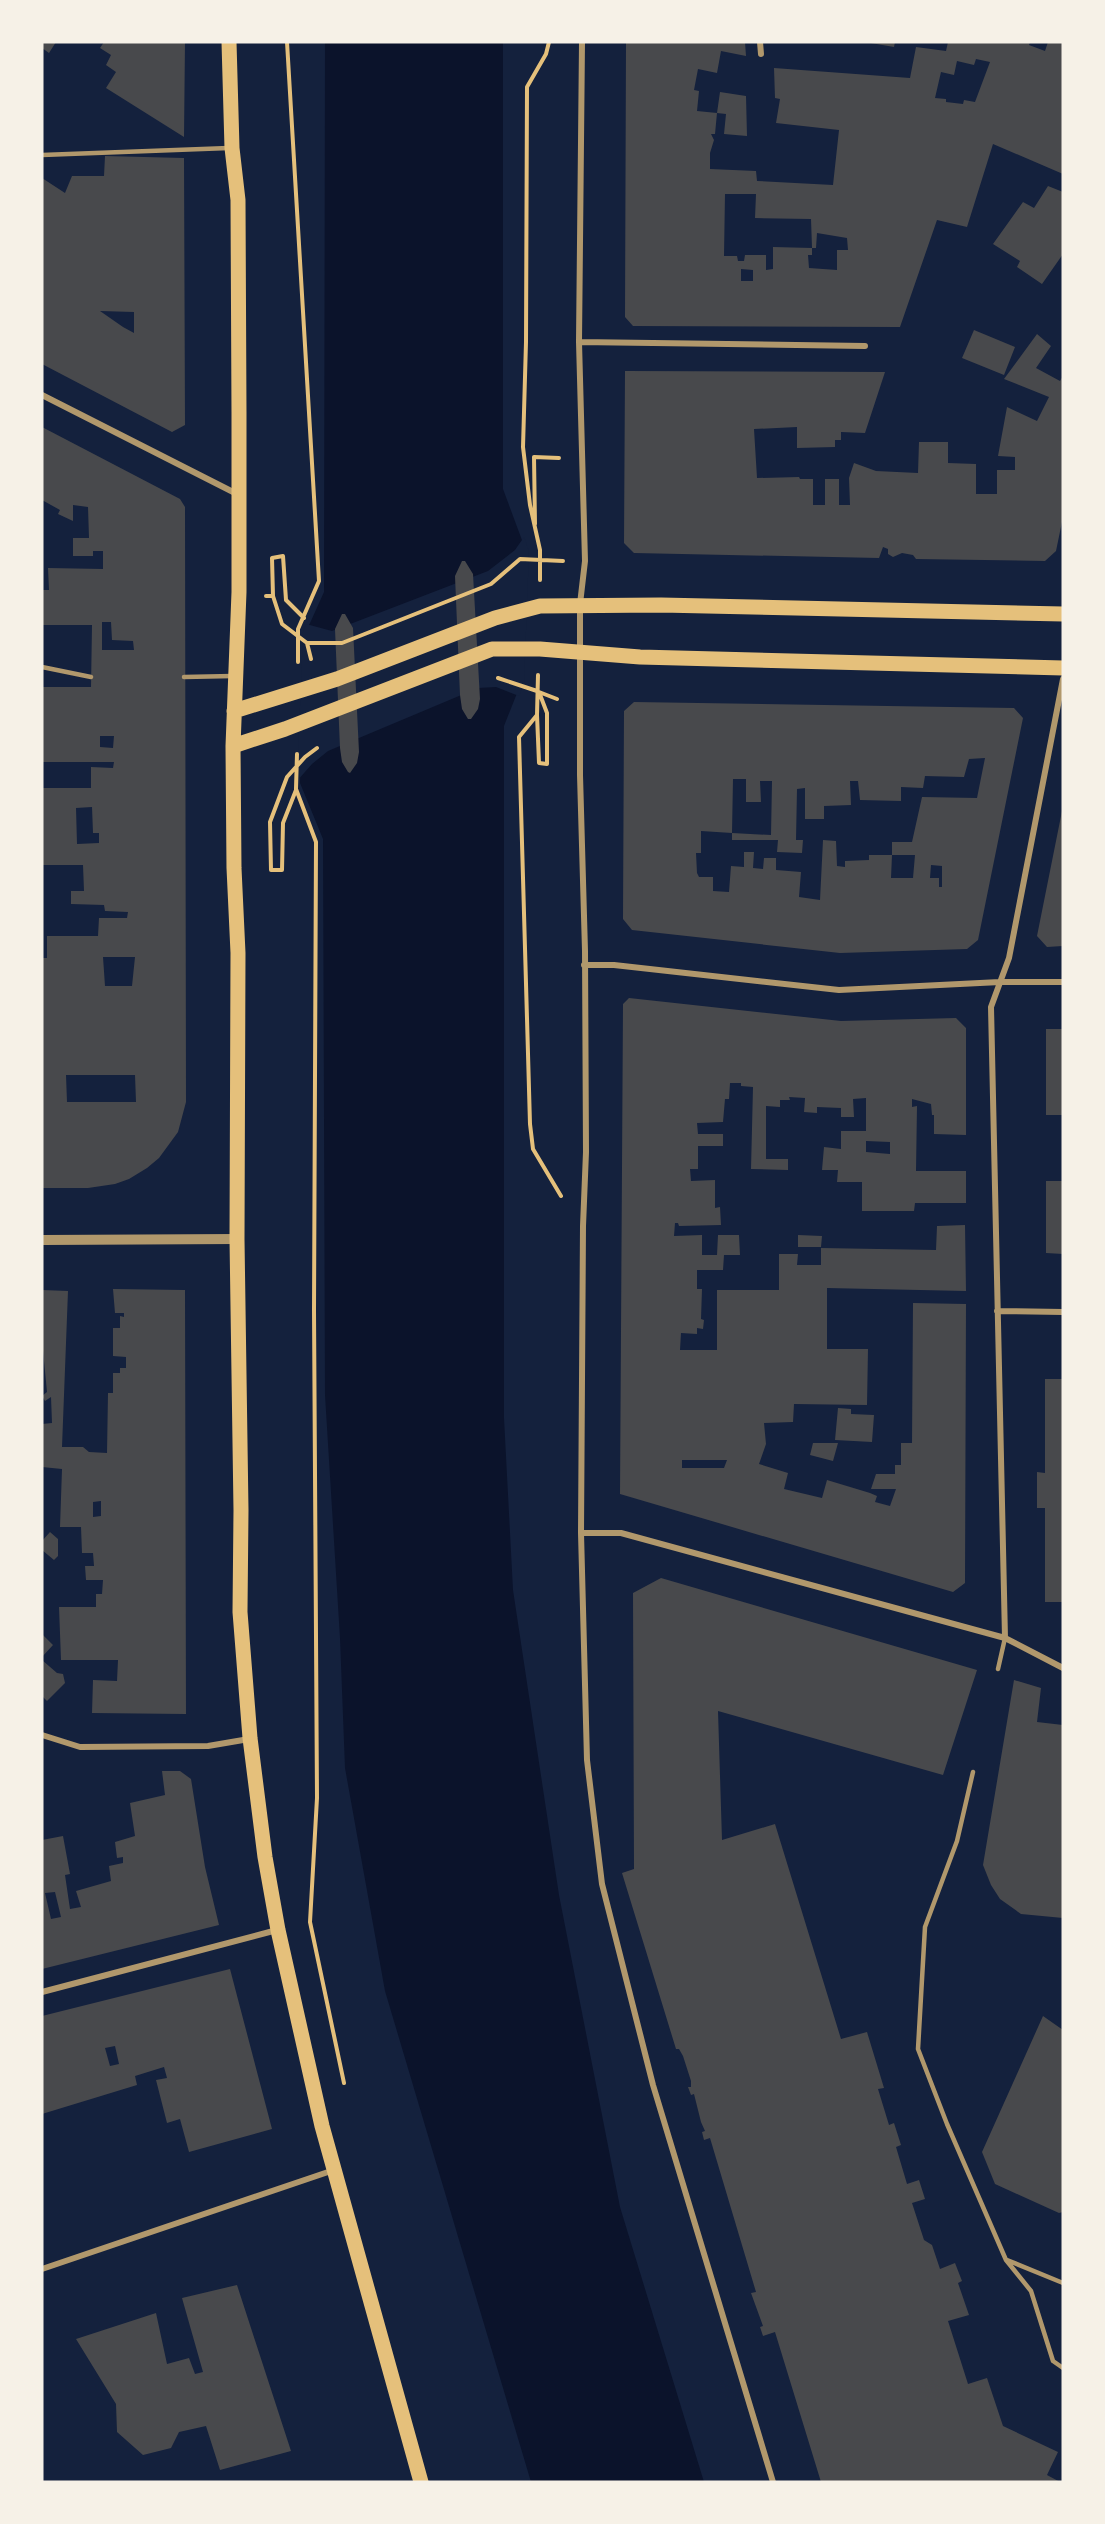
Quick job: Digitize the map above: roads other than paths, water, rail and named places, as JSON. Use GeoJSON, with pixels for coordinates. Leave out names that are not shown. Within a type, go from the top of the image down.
{"type":"FeatureCollection","features":[{"type":"Feature","properties":{"kind":"main road"},"geometry":{"type":"LineString","coordinates":[[229,42],[232,148],[238,200],[239,496],[233,746],[234,868],[238,953],[237,1239],[241,1510],[240,1612],[250,1738],[265,1857],[278,1930],[334,2170],[421,2482]]}},
{"type":"Feature","properties":{"kind":"main road"},"geometry":{"type":"LineString","coordinates":[[234,711],[284,697],[495,618],[540,606],[580,604],[1063,614]]}},
{"type":"Feature","properties":{"kind":"main road"},"geometry":{"type":"LineString","coordinates":[[233,746],[285,729],[492,649],[540,649],[663,657],[1063,668]]}},
{"type":"Feature","properties":{"kind":"street"},"geometry":{"type":"LineString","coordinates":[[582,42],[579,342],[585,561],[580,604],[586,1152],[583,1226],[581,1533],[587,1760],[602,1884],[653,2085],[773,2482]]}},
{"type":"Feature","properties":{"kind":"street"},"geometry":{"type":"LineString","coordinates":[[760,42],[761,54]]}},
{"type":"Feature","properties":{"kind":"street"},"geometry":{"type":"LineString","coordinates":[[579,342],[865,346]]}},
{"type":"Feature","properties":{"kind":"street"},"geometry":{"type":"LineString","coordinates":[[42,395],[239,496]]}},
{"type":"Feature","properties":{"kind":"street"},"geometry":{"type":"LineString","coordinates":[[1005,1638],[992,1007],[1009,958],[1063,679]]}},
{"type":"Feature","properties":{"kind":"street"},"geometry":{"type":"LineString","coordinates":[[585,965],[614,965],[839,990],[1000,982],[1063,982]]}},
{"type":"Feature","properties":{"kind":"street"},"geometry":{"type":"LineString","coordinates":[[42,1240],[237,1239]]}},
{"type":"Feature","properties":{"kind":"street"},"geometry":{"type":"LineString","coordinates":[[997,1311],[1063,1312]]}},
{"type":"Feature","properties":{"kind":"street"},"geometry":{"type":"LineString","coordinates":[[581,1533],[621,1533],[1005,1638],[1063,1668]]}},
{"type":"Feature","properties":{"kind":"street"},"geometry":{"type":"LineString","coordinates":[[42,1735],[80,1747],[208,1746],[250,1738]]}},
{"type":"Feature","properties":{"kind":"street"},"geometry":{"type":"LineString","coordinates":[[42,1992],[278,1930]]}},
{"type":"Feature","properties":{"kind":"street"},"geometry":{"type":"LineString","coordinates":[[42,2269],[334,2170]]}},
{"type":"Feature","properties":{"kind":"lane"},"geometry":{"type":"LineString","coordinates":[[42,155],[232,148]]}},
{"type":"Feature","properties":{"kind":"lane"},"geometry":{"type":"LineString","coordinates":[[42,667],[91,677]]}},
{"type":"Feature","properties":{"kind":"lane"},"geometry":{"type":"LineString","coordinates":[[184,677],[236,676]]}},
{"type":"Feature","properties":{"kind":"lane"},"geometry":{"type":"LineString","coordinates":[[998,1669],[1005,1638]]}},
{"type":"Feature","properties":{"kind":"lane"},"geometry":{"type":"LineString","coordinates":[[973,1772],[957,1841],[925,1927],[918,2049],[947,2124],[1006,2260],[1031,2291],[1053,2361],[1063,2368]]}},
{"type":"Feature","properties":{"kind":"lane"},"geometry":{"type":"LineString","coordinates":[[1006,2260],[1063,2283]]}},
{"type":"Feature","properties":{"kind":"water"},"geometry":{"type":"Polygon","coordinates":[[[325,42],[503,42],[503,489],[526,551],[521,683],[504,726],[504,1418],[513,1590],[559,1895],[620,2207],[704,2482],[531,2482],[385,1991],[345,1768],[340,1638],[325,1395],[323,839],[300,783],[306,632],[324,592],[325,42]]]}}]}
